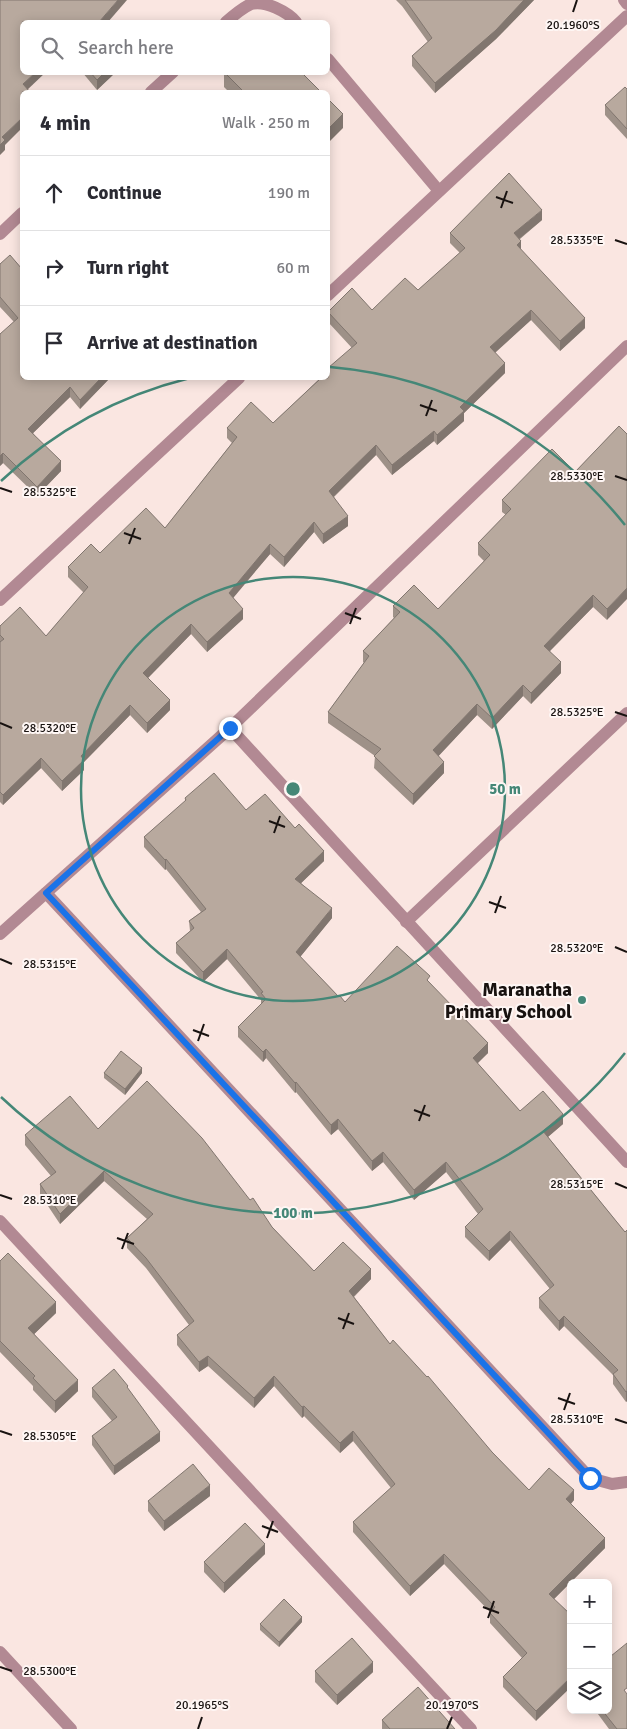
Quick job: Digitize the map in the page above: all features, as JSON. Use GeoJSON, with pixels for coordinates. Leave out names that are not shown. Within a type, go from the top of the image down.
{"type":"FeatureCollection","features":[{"type":"Feature","properties":{"kind":"street"},"geometry":{"type":"LineString","coordinates":[[624,0],[627,4]]}},
{"type":"Feature","properties":{"kind":"street"},"geometry":{"type":"LineString","coordinates":[[228,20],[253,2],[275,6],[293,20]]}},
{"type":"Feature","properties":{"kind":"street"},"geometry":{"type":"LineString","coordinates":[[330,293],[627,16]]}},
{"type":"Feature","properties":{"kind":"street"},"geometry":{"type":"LineString","coordinates":[[330,61],[439,191]]}},
{"type":"Feature","properties":{"kind":"street"},"geometry":{"type":"LineString","coordinates":[[153,90],[170,75]]}},
{"type":"Feature","properties":{"kind":"street"},"geometry":{"type":"LineString","coordinates":[[0,234],[20,215]]}},
{"type":"Feature","properties":{"kind":"street"},"geometry":{"type":"LineString","coordinates":[[0,934],[230,728],[627,346]]}},
{"type":"Feature","properties":{"kind":"street"},"geometry":{"type":"LineString","coordinates":[[0,600],[237,380]]}},
{"type":"Feature","properties":{"kind":"street"},"geometry":{"type":"LineString","coordinates":[[406,922],[627,713]]}},
{"type":"Feature","properties":{"kind":"street"},"geometry":{"type":"LineString","coordinates":[[230,728],[627,1162]]}},
{"type":"Feature","properties":{"kind":"street"},"geometry":{"type":"LineString","coordinates":[[46,893],[590,1478],[612,1484],[627,1482]]}},
{"type":"Feature","properties":{"kind":"street"},"geometry":{"type":"LineString","coordinates":[[0,1221],[471,1729]]}},
{"type":"Feature","properties":{"kind":"street"},"geometry":{"type":"LineString","coordinates":[[0,1652],[71,1729]]}},
{"type":"Feature","properties":{"kind":"building"},"geometry":{"type":"Polygon","coordinates":[[[0,0],[118,0],[101,20],[20,20],[20,75],[33,75],[23,84],[28,90],[20,90],[20,120],[2,137],[5,140],[0,145],[0,0]]]}},
{"type":"Feature","properties":{"kind":"building"},"geometry":{"type":"Polygon","coordinates":[[[405,0],[524,0],[496,30],[435,83],[412,56],[432,38],[405,0]]]}},
{"type":"Feature","properties":{"kind":"building"},"geometry":{"type":"Polygon","coordinates":[[[93,75],[102,75],[97,80],[93,75]]]}},
{"type":"Feature","properties":{"kind":"building"},"geometry":{"type":"Polygon","coordinates":[[[227,75],[304,75],[319,90],[242,90],[227,75]]]}},
{"type":"Feature","properties":{"kind":"building"},"geometry":{"type":"Polygon","coordinates":[[[625,87],[627,89],[627,129],[605,105],[625,87]]]}},
{"type":"Feature","properties":{"kind":"building"},"geometry":{"type":"Polygon","coordinates":[[[330,101],[343,114],[330,127],[330,101]]]}},
{"type":"Feature","properties":{"kind":"building"},"geometry":{"type":"Polygon","coordinates":[[[509,173],[542,210],[514,233],[521,241],[517,245],[585,318],[560,341],[531,310],[490,347],[505,363],[460,407],[464,411],[437,435],[434,431],[392,465],[376,445],[329,491],[348,516],[323,534],[314,522],[284,557],[270,544],[229,593],[243,609],[207,642],[191,624],[143,673],[170,700],[147,723],[130,705],[81,756],[84,760],[62,781],[41,758],[3,795],[0,792],[0,642],[4,639],[0,635],[0,626],[20,607],[46,636],[88,587],[68,567],[91,544],[100,553],[146,508],[165,528],[237,437],[227,428],[251,402],[273,423],[319,380],[330,380],[330,366],[357,343],[330,314],[330,310],[352,288],[372,310],[405,278],[418,290],[465,248],[450,233],[509,173]]]}},
{"type":"Feature","properties":{"kind":"building"},"geometry":{"type":"Polygon","coordinates":[[[10,255],[20,267],[20,380],[99,380],[80,400],[70,387],[28,429],[61,461],[37,487],[3,453],[0,456],[0,334],[18,318],[0,297],[0,264],[10,255]]]}},
{"type":"Feature","properties":{"kind":"building"},"geometry":{"type":"Polygon","coordinates":[[[619,426],[627,434],[627,588],[607,609],[593,595],[544,646],[561,662],[531,693],[523,685],[492,718],[477,704],[433,750],[444,762],[413,794],[374,756],[381,749],[328,712],[369,656],[363,651],[400,612],[393,606],[414,585],[438,609],[490,555],[478,543],[511,509],[502,500],[552,449],[575,472],[619,426]]]}},
{"type":"Feature","properties":{"kind":"building"},"geometry":{"type":"Polygon","coordinates":[[[214,773],[246,810],[265,794],[295,828],[299,824],[324,851],[295,879],[332,908],[296,952],[339,997],[345,1002],[397,946],[430,976],[427,980],[488,1043],[473,1058],[520,1111],[543,1091],[563,1114],[543,1131],[625,1232],[627,1230],[626,1392],[613,1374],[618,1370],[564,1316],[559,1321],[539,1298],[554,1285],[510,1231],[489,1251],[465,1227],[483,1209],[446,1162],[414,1190],[383,1152],[372,1161],[338,1119],[331,1125],[266,1049],[263,1052],[238,1027],[266,999],[261,993],[263,992],[227,949],[203,972],[176,943],[194,928],[189,921],[206,909],[166,859],[144,837],[214,773]]]}},
{"type":"Feature","properties":{"kind":"building"},"geometry":{"type":"Polygon","coordinates":[[[121,1051],[142,1068],[125,1089],[104,1073],[121,1051]]]}},
{"type":"Feature","properties":{"kind":"building"},"geometry":{"type":"Polygon","coordinates":[[[147,1081],[202,1138],[250,1200],[253,1198],[272,1227],[314,1271],[343,1242],[371,1269],[349,1291],[390,1344],[393,1340],[428,1376],[492,1452],[529,1490],[549,1468],[574,1490],[566,1499],[605,1538],[549,1594],[567,1611],[567,1681],[536,1711],[503,1677],[527,1653],[490,1613],[495,1607],[444,1554],[410,1586],[353,1522],[395,1484],[353,1431],[340,1443],[304,1406],[302,1407],[274,1376],[254,1398],[208,1356],[199,1362],[177,1335],[194,1321],[146,1258],[127,1238],[153,1214],[104,1171],[60,1214],[40,1184],[56,1172],[25,1135],[70,1096],[98,1129],[147,1081]]]}},
{"type":"Feature","properties":{"kind":"building"},"geometry":{"type":"Polygon","coordinates":[[[8,1253],[56,1302],[28,1328],[78,1380],[55,1401],[33,1378],[35,1376],[0,1341],[0,1261],[8,1253]]]}},
{"type":"Feature","properties":{"kind":"building"},"geometry":{"type":"Polygon","coordinates":[[[114,1369],[160,1432],[114,1466],[92,1436],[117,1417],[92,1388],[114,1369]]]}},
{"type":"Feature","properties":{"kind":"building"},"geometry":{"type":"Polygon","coordinates":[[[193,1464],[210,1485],[164,1521],[148,1501],[193,1464]]]}},
{"type":"Feature","properties":{"kind":"building"},"geometry":{"type":"Polygon","coordinates":[[[245,1523],[265,1544],[224,1583],[204,1562],[245,1523]]]}},
{"type":"Feature","properties":{"kind":"building"},"geometry":{"type":"Polygon","coordinates":[[[284,1599],[302,1617],[279,1642],[260,1624],[284,1599]]]}},
{"type":"Feature","properties":{"kind":"building"},"geometry":{"type":"Polygon","coordinates":[[[352,1638],[373,1662],[337,1695],[315,1671],[352,1638]]]}},
{"type":"Feature","properties":{"kind":"building"},"geometry":{"type":"Polygon","coordinates":[[[627,1643],[627,1688],[624,1690],[627,1694],[627,1729],[617,1729],[605,1714],[612,1714],[612,1655],[627,1643]]]}},
{"type":"Feature","properties":{"kind":"building"},"geometry":{"type":"Polygon","coordinates":[[[418,1687],[455,1729],[390,1729],[382,1720],[418,1687]]]}},
{"type":"Feature","properties":{"kind":"place","name":"Maranatha Primary School"},"geometry":{"type":"Point","coordinates":[582,1000]}},
{"type":"Feature","properties":{"kind":"route"},"geometry":{"type":"LineString","coordinates":[[230,728],[46,893],[590,1478]]}}]}
